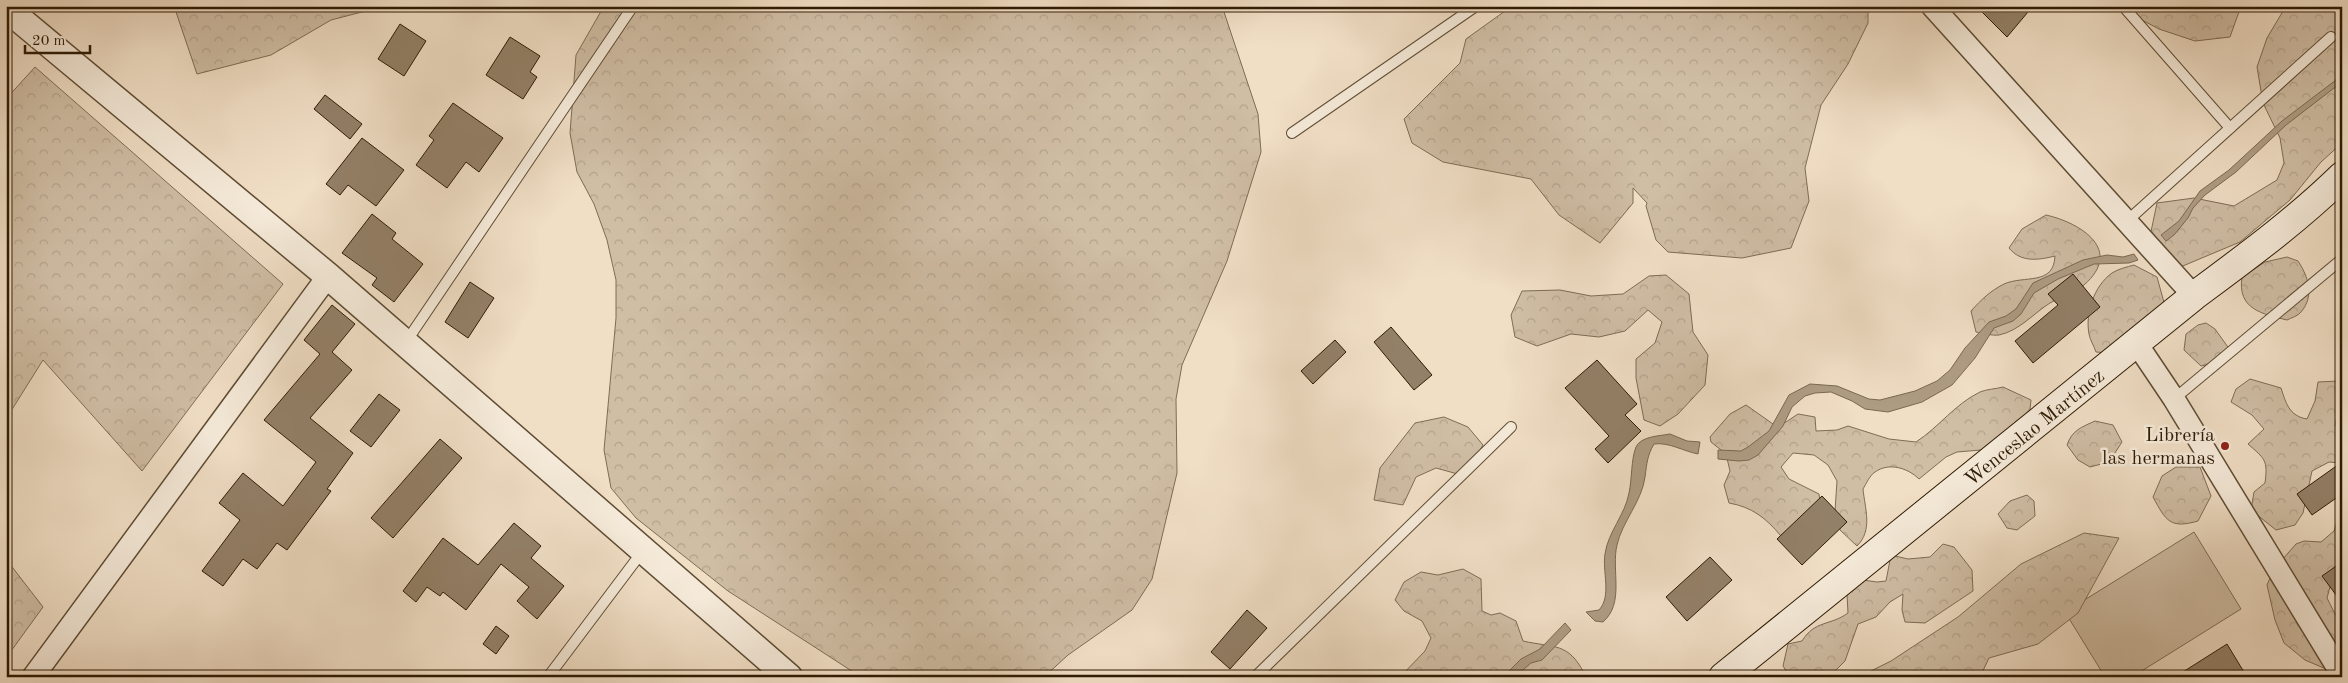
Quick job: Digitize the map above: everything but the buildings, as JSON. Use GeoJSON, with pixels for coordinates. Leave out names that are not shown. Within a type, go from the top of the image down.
{"type":"FeatureCollection","features":[{"type":"Feature","properties":{"kind":"main road","name":"Wenceslao Martínez"},"geometry":{"type":"LineString","coordinates":[[1724,677],[2194,296],[2271,239],[2314,203],[2342,176]]}},
{"type":"Feature","properties":{"kind":"street"},"geometry":{"type":"LineString","coordinates":[[1932,6],[2194,296]]}},
{"type":"Feature","properties":{"kind":"street"},"geometry":{"type":"LineString","coordinates":[[6,8],[328,276],[789,677]]}},
{"type":"Feature","properties":{"kind":"street"},"geometry":{"type":"LineString","coordinates":[[33,677],[328,276]]}},
{"type":"Feature","properties":{"kind":"street"},"geometry":{"type":"LineString","coordinates":[[2137,344],[2174,398],[2342,675]]}},
{"type":"Feature","properties":{"kind":"lane"},"geometry":{"type":"LineString","coordinates":[[405,343],[633,6]]}},
{"type":"Feature","properties":{"kind":"lane"},"geometry":{"type":"LineString","coordinates":[[1292,133],[1476,6]]}},
{"type":"Feature","properties":{"kind":"lane"},"geometry":{"type":"LineString","coordinates":[[2123,6],[2230,128]]}},
{"type":"Feature","properties":{"kind":"lane"},"geometry":{"type":"LineString","coordinates":[[2126,222],[2331,37]]}},
{"type":"Feature","properties":{"kind":"lane"},"geometry":{"type":"LineString","coordinates":[[2174,398],[2342,259]]}},
{"type":"Feature","properties":{"kind":"lane"},"geometry":{"type":"LineString","coordinates":[[1254,677],[1511,427]]}},
{"type":"Feature","properties":{"kind":"lane"},"geometry":{"type":"LineString","coordinates":[[548,677],[643,550]]}},
{"type":"Feature","properties":{"kind":"green space"},"geometry":{"type":"Polygon","coordinates":[[[174,6],[385,6],[331,20],[271,55],[197,74],[174,6]]]}},
{"type":"Feature","properties":{"kind":"green space"},"geometry":{"type":"Polygon","coordinates":[[[604,6],[1222,6],[1258,114],[1261,152],[1227,261],[1182,365],[1176,399],[1177,473],[1152,579],[1132,610],[1068,655],[1044,677],[861,677],[728,591],[636,518],[611,488],[604,450],[616,318],[616,280],[607,240],[594,204],[577,172],[570,133],[576,55],[604,6]]]}},
{"type":"Feature","properties":{"kind":"green space"},"geometry":{"type":"Polygon","coordinates":[[[1512,6],[1868,6],[1868,23],[1848,64],[1821,105],[1805,168],[1809,201],[1791,248],[1742,258],[1668,252],[1656,240],[1646,206],[1647,203],[1633,188],[1633,203],[1600,243],[1559,215],[1531,179],[1443,162],[1412,143],[1404,119],[1460,63],[1466,39],[1512,6]]]}},
{"type":"Feature","properties":{"kind":"green space"},"geometry":{"type":"Polygon","coordinates":[[[2126,6],[2241,6],[2230,37],[2195,41],[2159,29],[2127,12],[2126,6]]]}},
{"type":"Feature","properties":{"kind":"green space"},"geometry":{"type":"Polygon","coordinates":[[[2286,6],[2342,6],[2342,143],[2321,162],[2290,200],[2240,242],[2178,268],[2149,241],[2157,203],[2194,198],[2234,206],[2277,180],[2284,163],[2280,138],[2263,103],[2257,67],[2267,38],[2286,6]]]}},
{"type":"Feature","properties":{"kind":"green space"},"geometry":{"type":"Polygon","coordinates":[[[35,67],[283,284],[142,471],[43,360],[6,419],[6,99],[35,67]]]}},
{"type":"Feature","properties":{"kind":"green space"},"geometry":{"type":"Polygon","coordinates":[[[2046,215],[2072,224],[2084,231],[2093,240],[2099,250],[2100,260],[2095,272],[2080,288],[2050,303],[2013,330],[1999,335],[1976,332],[1971,311],[1986,296],[2004,284],[2012,281],[2037,278],[2049,272],[2055,256],[2043,259],[2030,259],[2019,256],[2009,248],[2022,229],[2046,215]]]}},
{"type":"Feature","properties":{"kind":"green space"},"geometry":{"type":"Polygon","coordinates":[[[2287,257],[2298,261],[2302,267],[2309,293],[2301,312],[2287,320],[2253,308],[2247,303],[2241,288],[2242,277],[2265,262],[2287,257]]]}},
{"type":"Feature","properties":{"kind":"green space"},"geometry":{"type":"Polygon","coordinates":[[[2134,265],[2157,277],[2165,306],[2109,353],[2096,352],[2088,326],[2092,301],[2106,278],[2120,269],[2134,265]]]}},
{"type":"Feature","properties":{"kind":"green space"},"geometry":{"type":"Polygon","coordinates":[[[1666,275],[1689,294],[1693,332],[1708,355],[1705,385],[1678,414],[1660,426],[1644,420],[1636,378],[1636,359],[1655,343],[1662,322],[1648,310],[1625,331],[1599,337],[1571,334],[1537,346],[1515,337],[1511,315],[1522,291],[1560,290],[1591,296],[1623,294],[1649,276],[1666,275]]]}},
{"type":"Feature","properties":{"kind":"green space"},"geometry":{"type":"Polygon","coordinates":[[[2206,323],[2215,329],[2230,350],[2225,361],[2201,366],[2184,350],[2186,334],[2198,325],[2206,323]]]}},
{"type":"Feature","properties":{"kind":"green space"},"geometry":{"type":"Polygon","coordinates":[[[2250,379],[2281,388],[2292,412],[2307,419],[2315,401],[2318,382],[2339,381],[2341,387],[2341,398],[2335,425],[2342,436],[2342,463],[2329,462],[2312,471],[2303,513],[2295,525],[2276,530],[2251,510],[2254,492],[2265,483],[2266,469],[2262,457],[2248,444],[2264,429],[2252,415],[2231,402],[2236,389],[2250,379]]]}},
{"type":"Feature","properties":{"kind":"green space"},"geometry":{"type":"Polygon","coordinates":[[[2003,387],[2031,400],[2029,419],[2011,439],[1981,450],[1957,452],[1946,457],[1919,479],[1904,469],[1892,467],[1886,467],[1875,472],[1863,489],[1867,519],[1865,533],[1857,546],[1840,530],[1835,511],[1837,481],[1828,465],[1814,455],[1793,453],[1781,467],[1789,479],[1819,494],[1822,514],[1781,536],[1770,524],[1752,510],[1729,503],[1724,485],[1730,471],[1726,454],[1711,442],[1710,437],[1730,414],[1746,405],[1773,424],[1786,422],[1798,414],[1815,417],[1816,431],[1837,430],[1848,426],[1889,439],[1916,442],[1971,397],[1983,391],[2003,387]]]}},
{"type":"Feature","properties":{"kind":"green space"},"geometry":{"type":"Polygon","coordinates":[[[1444,417],[1468,427],[1483,445],[1465,476],[1436,468],[1416,477],[1403,505],[1374,500],[1380,468],[1415,423],[1444,417]]]}},
{"type":"Feature","properties":{"kind":"green space"},"geometry":{"type":"Polygon","coordinates":[[[2095,421],[2113,425],[2122,442],[2109,462],[2090,467],[2078,460],[2067,445],[2075,432],[2095,421]]]}},
{"type":"Feature","properties":{"kind":"green space"},"geometry":{"type":"Polygon","coordinates":[[[2176,467],[2200,467],[2211,496],[2198,521],[2181,524],[2170,521],[2153,497],[2162,476],[2176,467]]]}},
{"type":"Feature","properties":{"kind":"green space"},"geometry":{"type":"Polygon","coordinates":[[[2027,495],[2034,501],[2035,516],[2017,530],[2007,528],[1998,514],[2010,501],[2027,495]]]}},
{"type":"Feature","properties":{"kind":"green space"},"geometry":{"type":"Polygon","coordinates":[[[2342,515],[2342,574],[2331,583],[2327,598],[2335,614],[2342,617],[2342,667],[2326,669],[2305,660],[2284,643],[2275,620],[2267,585],[2274,569],[2296,544],[2304,541],[2321,542],[2334,531],[2338,518],[2342,515]]]}},
{"type":"Feature","properties":{"kind":"green space"},"geometry":{"type":"Polygon","coordinates":[[[2194,532],[2241,609],[2132,677],[2105,677],[2065,612],[2194,532]]]}},
{"type":"Feature","properties":{"kind":"green space"},"geometry":{"type":"Polygon","coordinates":[[[2084,533],[2119,538],[2078,613],[2038,644],[1989,658],[1980,677],[1859,677],[1891,661],[1958,617],[2021,564],[2084,533]]]}},
{"type":"Feature","properties":{"kind":"green space"},"geometry":{"type":"Polygon","coordinates":[[[1943,544],[1954,547],[1972,570],[1973,591],[1925,623],[1905,622],[1902,610],[1903,594],[1890,602],[1876,617],[1858,624],[1845,661],[1831,675],[1790,677],[1783,666],[1788,644],[1802,641],[1807,634],[1818,626],[1848,613],[1847,594],[1863,580],[1886,581],[1891,555],[1908,559],[1930,557],[1943,544]]]}},
{"type":"Feature","properties":{"kind":"green space"},"geometry":{"type":"Polygon","coordinates":[[[6,559],[43,607],[6,658],[6,559]]]}},
{"type":"Feature","properties":{"kind":"green space"},"geometry":{"type":"Polygon","coordinates":[[[1463,569],[1481,579],[1482,611],[1491,615],[1500,613],[1516,621],[1523,641],[1552,646],[1566,651],[1578,663],[1584,673],[1582,677],[1400,677],[1425,651],[1431,638],[1422,621],[1404,611],[1395,600],[1404,582],[1421,572],[1438,575],[1463,569]]]}},
{"type":"Feature","properties":{"kind":"shaded area"},"geometry":{"type":"Polygon","coordinates":[[[2342,51],[2342,80],[2338,85],[2286,125],[2236,172],[2205,195],[2193,208],[2188,218],[2174,235],[2166,241],[2161,235],[2179,221],[2200,191],[2229,170],[2282,121],[2336,80],[2342,51]]]}},
{"type":"Feature","properties":{"kind":"shaded area"},"geometry":{"type":"Polygon","coordinates":[[[2134,254],[2138,260],[2129,263],[2094,264],[2058,279],[2034,293],[2021,314],[2013,321],[1994,328],[1975,358],[1952,385],[1922,402],[1888,412],[1865,409],[1831,392],[1815,393],[1805,396],[1792,407],[1783,426],[1758,455],[1749,460],[1739,461],[1718,459],[1718,450],[1741,451],[1769,431],[1789,395],[1810,384],[1837,386],[1869,399],[1880,400],[1915,391],[1937,381],[1950,370],[1965,348],[1989,322],[2006,316],[2016,309],[2033,283],[2083,260],[2107,255],[2123,257],[2134,254]]]}},
{"type":"Feature","properties":{"kind":"shaded area"},"geometry":{"type":"Polygon","coordinates":[[[1670,434],[1687,441],[1700,442],[1698,454],[1671,445],[1654,444],[1649,456],[1640,495],[1623,528],[1617,545],[1616,596],[1614,605],[1610,614],[1603,622],[1595,621],[1586,612],[1599,610],[1605,598],[1605,554],[1609,538],[1627,501],[1636,447],[1638,443],[1646,439],[1670,434]]]}},
{"type":"Feature","properties":{"kind":"shaded area"},"geometry":{"type":"Polygon","coordinates":[[[1565,623],[1571,630],[1542,660],[1531,663],[1515,677],[1503,677],[1521,659],[1540,649],[1565,623]]]}},
{"type":"Feature","properties":{"kind":"place","name":"Librería las hermanas"},"geometry":{"type":"Point","coordinates":[2225,446]}}]}
